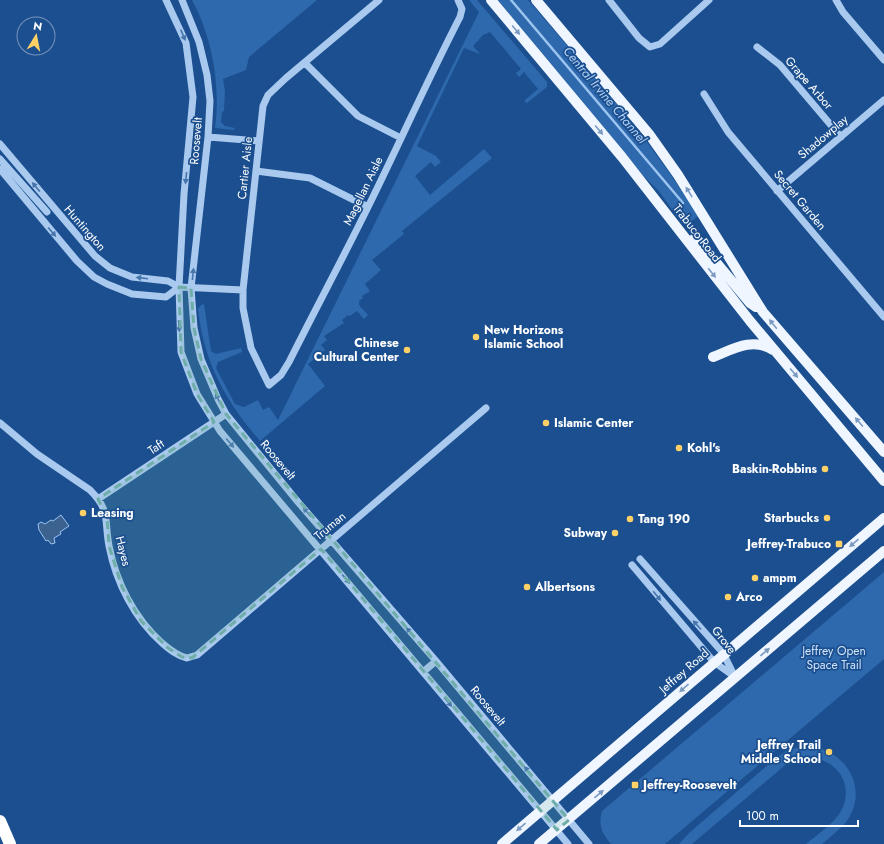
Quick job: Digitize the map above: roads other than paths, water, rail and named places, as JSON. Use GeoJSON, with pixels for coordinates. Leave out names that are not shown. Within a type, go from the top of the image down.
{"type":"FeatureCollection","features":[{"type":"Feature","properties":{"kind":"highway"},"geometry":{"type":"LineString","coordinates":[[0,822],[10,844]]}},
{"type":"Feature","properties":{"kind":"main road","name":"Trabuco Road"},"geometry":{"type":"LineString","coordinates":[[491,0],[691,240],[776,352],[884,481]]}},
{"type":"Feature","properties":{"kind":"main road","name":"Trabuco Road"},"geometry":{"type":"LineString","coordinates":[[536,0],[649,134],[678,175],[763,312],[884,452]]}},
{"type":"Feature","properties":{"kind":"main road"},"geometry":{"type":"LineString","coordinates":[[710,225],[691,240],[750,303],[763,312]]}},
{"type":"Feature","properties":{"kind":"main road"},"geometry":{"type":"LineString","coordinates":[[713,357],[738,346],[749,344],[762,344],[776,352]]}},
{"type":"Feature","properties":{"kind":"main road","name":"Jeffrey Road"},"geometry":{"type":"LineString","coordinates":[[502,844],[723,653],[884,518]]}},
{"type":"Feature","properties":{"kind":"main road"},"geometry":{"type":"LineString","coordinates":[[539,844],[884,551]]}},
{"type":"Feature","properties":{"kind":"street","name":"Roosevelt"},"geometry":{"type":"LineString","coordinates":[[166,0],[186,43],[193,97],[184,194],[179,287],[181,352],[197,394],[214,422],[568,844]]}},
{"type":"Feature","properties":{"kind":"street","name":"Roosevelt"},"geometry":{"type":"LineString","coordinates":[[182,0],[199,42],[208,75],[210,101],[208,137],[191,288],[192,312],[197,344],[206,374],[226,414],[589,844]]}},
{"type":"Feature","properties":{"kind":"street","name":"Cartier Aisle"},"geometry":{"type":"LineString","coordinates":[[269,385],[251,348],[243,308],[243,290],[263,106],[268,95],[379,0]]}},
{"type":"Feature","properties":{"kind":"street","name":"Magellan Aisle"},"geometry":{"type":"LineString","coordinates":[[269,385],[281,375],[368,207],[410,116],[460,17],[462,9],[458,0]]}},
{"type":"Feature","properties":{"kind":"street"},"geometry":{"type":"LineString","coordinates":[[609,0],[639,38],[650,47],[660,44],[709,0]]}},
{"type":"Feature","properties":{"kind":"street"},"geometry":{"type":"LineString","coordinates":[[836,0],[843,12],[884,60]]}},
{"type":"Feature","properties":{"kind":"street","name":"Grape Arbor"},"geometry":{"type":"LineString","coordinates":[[757,47],[780,65],[841,137]]}},
{"type":"Feature","properties":{"kind":"street"},"geometry":{"type":"LineString","coordinates":[[305,63],[358,116],[401,138]]}},
{"type":"Feature","properties":{"kind":"street","name":"Secret Garden"},"geometry":{"type":"LineString","coordinates":[[704,94],[725,128],[883,315]]}},
{"type":"Feature","properties":{"kind":"street","name":"Shadowplay"},"geometry":{"type":"LineString","coordinates":[[777,191],[884,100]]}},
{"type":"Feature","properties":{"kind":"street"},"geometry":{"type":"LineString","coordinates":[[208,137],[259,141]]}},
{"type":"Feature","properties":{"kind":"street","name":"Huntington"},"geometry":{"type":"LineString","coordinates":[[0,144],[50,210]]}},
{"type":"Feature","properties":{"kind":"street","name":"Huntington"},"geometry":{"type":"LineString","coordinates":[[0,159],[95,256],[110,268],[132,277],[168,281],[179,287],[243,290]]}},
{"type":"Feature","properties":{"kind":"street"},"geometry":{"type":"LineString","coordinates":[[0,169],[84,270],[107,284],[132,294],[166,297],[179,287]]}},
{"type":"Feature","properties":{"kind":"street"},"geometry":{"type":"LineString","coordinates":[[256,171],[310,178],[368,207]]}},
{"type":"Feature","properties":{"kind":"street"},"geometry":{"type":"LineString","coordinates":[[40,218],[50,210]]}},
{"type":"Feature","properties":{"kind":"street","name":"Truman"},"geometry":{"type":"LineString","coordinates":[[187,658],[197,655],[486,408]]}},
{"type":"Feature","properties":{"kind":"street","name":"Taft"},"geometry":{"type":"LineString","coordinates":[[98,499],[226,414]]}},
{"type":"Feature","properties":{"kind":"street","name":"Hayes"},"geometry":{"type":"LineString","coordinates":[[0,423],[23,444],[90,490],[98,499],[107,518],[109,546],[122,587],[130,604],[141,621],[154,635],[174,653],[187,658]]}},
{"type":"Feature","properties":{"kind":"street","name":"Grove"},"geometry":{"type":"LineString","coordinates":[[640,559],[723,653],[735,677]]}},
{"type":"Feature","properties":{"kind":"street","name":"Grove"},"geometry":{"type":"LineString","coordinates":[[632,566],[714,662],[735,677]]}},
{"type":"Feature","properties":{"kind":"street"},"geometry":{"type":"LineString","coordinates":[[423,672],[436,661]]}},
{"type":"Feature","properties":{"kind":"waterway","name":"Central Irvine Channel"},"geometry":{"type":"LineString","coordinates":[[511,0],[683,203]]}},
{"type":"Feature","properties":{"kind":"place","name":"New Horizons Islamic School"},"geometry":{"type":"Point","coordinates":[476,337]}},
{"type":"Feature","properties":{"kind":"place","name":"Chinese Cultural Center"},"geometry":{"type":"Point","coordinates":[407,350]}},
{"type":"Feature","properties":{"kind":"place","name":"Islamic Center"},"geometry":{"type":"Point","coordinates":[546,423]}},
{"type":"Feature","properties":{"kind":"place","name":"Kohl's"},"geometry":{"type":"Point","coordinates":[679,448]}},
{"type":"Feature","properties":{"kind":"place","name":"Baskin-Robbins"},"geometry":{"type":"Point","coordinates":[825,469]}},
{"type":"Feature","properties":{"kind":"place","name":"Leasing"},"geometry":{"type":"Point","coordinates":[83,513]}},
{"type":"Feature","properties":{"kind":"place","name":"Starbucks"},"geometry":{"type":"Point","coordinates":[827,518]}},
{"type":"Feature","properties":{"kind":"place","name":"Tang 190"},"geometry":{"type":"Point","coordinates":[630,519]}},
{"type":"Feature","properties":{"kind":"place","name":"Subway"},"geometry":{"type":"Point","coordinates":[615,533]}},
{"type":"Feature","properties":{"kind":"place","name":"Jeffrey-Trabuco"},"geometry":{"type":"Point","coordinates":[839,544]}},
{"type":"Feature","properties":{"kind":"place","name":"ampm"},"geometry":{"type":"Point","coordinates":[755,578]}},
{"type":"Feature","properties":{"kind":"place","name":"Albertsons"},"geometry":{"type":"Point","coordinates":[527,587]}},
{"type":"Feature","properties":{"kind":"place","name":"Arco"},"geometry":{"type":"Point","coordinates":[728,597]}},
{"type":"Feature","properties":{"kind":"place","name":"Jeffrey Trail Middle School"},"geometry":{"type":"Point","coordinates":[829,752]}},
{"type":"Feature","properties":{"kind":"place","name":"Jeffrey-Roosevelt"},"geometry":{"type":"Point","coordinates":[635,785]}},
{"type":"Feature","properties":{"kind":"park label","name":"Jeffrey Open Space Trail"},"geometry":{"type":"Point","coordinates":[834,658]}}]}
